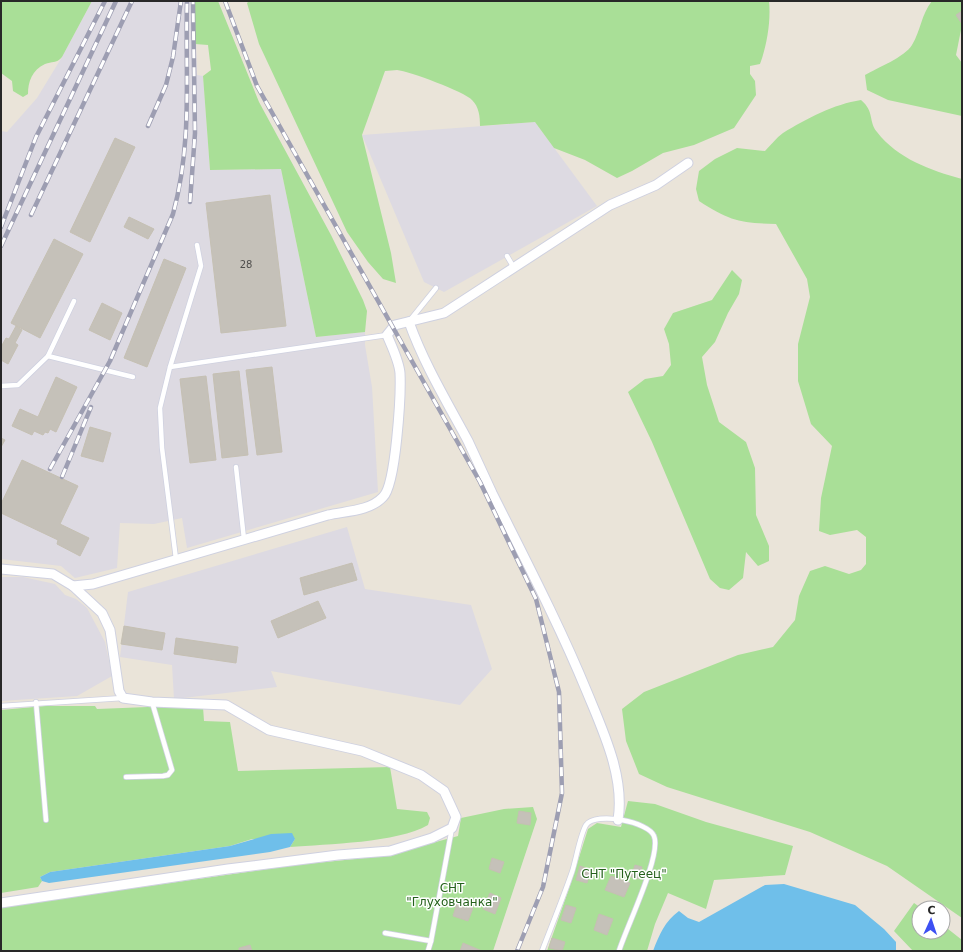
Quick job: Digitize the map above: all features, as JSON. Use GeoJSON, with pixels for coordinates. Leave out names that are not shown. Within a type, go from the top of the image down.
{"type":"FeatureCollection","features":[{"type":"Feature","properties":{"kind":"street"},"geometry":{"type":"LineString","coordinates":[[73,586],[93,584],[328,515],[367,507],[384,497],[390,480],[398,427],[400,372],[387,335],[395,325],[444,313],[610,205],[656,185],[688,163]]}},
{"type":"Feature","properties":{"kind":"street"},"geometry":{"type":"LineString","coordinates":[[409,322],[419,351],[468,442],[535,576],[574,661],[610,753],[620,790],[621,805],[618,820]]}},
{"type":"Feature","properties":{"kind":"street"},"geometry":{"type":"LineString","coordinates":[[1,569],[53,574],[73,586],[102,612],[110,630],[119,690],[123,698],[152,702],[226,705],[269,730],[362,751],[421,775],[444,791],[456,817],[452,828],[432,838],[390,851],[338,855],[228,869],[1,903]]}},
{"type":"Feature","properties":{"kind":"lane"},"geometry":{"type":"LineString","coordinates":[[176,559],[162,448],[160,408],[170,367],[202,266],[197,246]]}},
{"type":"Feature","properties":{"kind":"lane"},"geometry":{"type":"LineString","coordinates":[[507,256],[514,268]]}},
{"type":"Feature","properties":{"kind":"lane"},"geometry":{"type":"LineString","coordinates":[[409,322],[436,288]]}},
{"type":"Feature","properties":{"kind":"lane"},"geometry":{"type":"LineString","coordinates":[[1,386],[18,385],[48,356],[74,302]]}},
{"type":"Feature","properties":{"kind":"lane"},"geometry":{"type":"LineString","coordinates":[[170,367],[387,335]]}},
{"type":"Feature","properties":{"kind":"lane"},"geometry":{"type":"LineString","coordinates":[[48,356],[133,377]]}},
{"type":"Feature","properties":{"kind":"lane"},"geometry":{"type":"LineString","coordinates":[[236,467],[244,539]]}},
{"type":"Feature","properties":{"kind":"lane"},"geometry":{"type":"LineString","coordinates":[[1,706],[36,702],[123,698]]}},
{"type":"Feature","properties":{"kind":"lane"},"geometry":{"type":"LineString","coordinates":[[36,702],[46,820]]}},
{"type":"Feature","properties":{"kind":"lane"},"geometry":{"type":"LineString","coordinates":[[126,777],[163,776],[168,775],[172,770],[152,702]]}},
{"type":"Feature","properties":{"kind":"lane"},"geometry":{"type":"LineString","coordinates":[[542,951],[586,826],[593,819],[603,817],[647,828],[654,835],[656,844],[653,860],[619,951]]}},
{"type":"Feature","properties":{"kind":"lane"},"geometry":{"type":"LineString","coordinates":[[428,951],[452,828]]}},
{"type":"Feature","properties":{"kind":"lane"},"geometry":{"type":"LineString","coordinates":[[385,933],[430,941]]}},
{"type":"Feature","properties":{"kind":"shaded area"},"geometry":{"type":"Polygon","coordinates":[[[92,1],[195,1],[197,75],[203,76],[210,170],[281,169],[316,337],[365,332],[365,345],[372,387],[378,492],[187,548],[182,518],[154,524],[120,523],[117,568],[75,578],[61,566],[1,559],[1,131],[7,132],[37,98],[62,57],[92,1]]]}},
{"type":"Feature","properties":{"kind":"shaded area"},"geometry":{"type":"Polygon","coordinates":[[[535,122],[597,206],[444,292],[424,282],[362,135],[535,122]]]}},
{"type":"Feature","properties":{"kind":"shaded area"},"geometry":{"type":"Polygon","coordinates":[[[347,527],[365,589],[471,605],[492,669],[460,705],[271,671],[277,687],[174,699],[172,665],[120,657],[128,592],[347,527]]]}},
{"type":"Feature","properties":{"kind":"shaded area"},"geometry":{"type":"Polygon","coordinates":[[[1,577],[23,577],[55,584],[65,595],[76,599],[87,608],[105,642],[112,676],[77,696],[1,701],[1,577]]]}},
{"type":"Feature","properties":{"kind":"green space"},"geometry":{"type":"Polygon","coordinates":[[[1,1],[92,1],[62,57],[56,62],[45,64],[34,73],[30,81],[28,94],[23,97],[13,91],[12,81],[1,73],[1,1]]]}},
{"type":"Feature","properties":{"kind":"green space"},"geometry":{"type":"Polygon","coordinates":[[[195,1],[218,1],[259,102],[331,235],[363,300],[367,311],[365,332],[316,337],[281,169],[210,170],[203,76],[211,70],[208,45],[195,44],[195,1]]]}},
{"type":"Feature","properties":{"kind":"green space"},"geometry":{"type":"Polygon","coordinates":[[[249,1],[769,1],[769,25],[765,49],[760,64],[750,66],[750,74],[755,81],[756,95],[734,128],[694,145],[663,153],[617,178],[585,160],[554,148],[535,122],[480,126],[478,109],[472,100],[467,96],[436,82],[413,74],[397,70],[385,71],[362,135],[391,253],[396,283],[383,279],[368,262],[347,232],[259,44],[247,3],[249,1]]]}},
{"type":"Feature","properties":{"kind":"green space"},"geometry":{"type":"Polygon","coordinates":[[[932,1],[962,1],[962,25],[956,55],[962,63],[962,116],[888,100],[867,90],[865,75],[897,58],[912,45],[928,6],[932,1]]]}},
{"type":"Feature","properties":{"kind":"green space"},"geometry":{"type":"Polygon","coordinates":[[[861,100],[865,104],[870,112],[874,128],[877,132],[885,141],[905,156],[938,172],[962,179],[962,918],[951,910],[951,900],[936,900],[887,866],[810,832],[667,787],[639,774],[626,741],[622,709],[644,692],[738,655],[773,647],[795,620],[799,596],[810,571],[825,566],[849,574],[861,570],[866,564],[866,537],[857,530],[830,535],[819,531],[821,498],[832,446],[811,424],[798,381],[798,344],[810,297],[807,279],[776,224],[744,222],[727,217],[699,201],[696,189],[699,171],[715,159],[737,148],[765,151],[780,135],[801,122],[820,113],[861,100]]]}},
{"type":"Feature","properties":{"kind":"green space"},"geometry":{"type":"Polygon","coordinates":[[[732,270],[742,280],[739,294],[728,313],[715,342],[702,357],[707,385],[719,422],[746,442],[755,468],[756,515],[769,546],[769,561],[758,566],[746,552],[743,578],[729,590],[720,588],[710,579],[652,442],[628,392],[645,379],[663,376],[671,365],[669,344],[664,329],[673,313],[712,300],[732,270]]]}},
{"type":"Feature","properties":{"kind":"green space"},"geometry":{"type":"Polygon","coordinates":[[[45,706],[95,706],[97,709],[203,707],[204,721],[230,722],[238,771],[390,767],[397,809],[427,812],[430,818],[428,825],[399,836],[361,842],[290,847],[295,839],[252,839],[230,846],[50,872],[40,877],[42,881],[38,887],[1,893],[1,710],[45,706]]]}},
{"type":"Feature","properties":{"kind":"green space","name":"СНТ \"Путеец\""},"geometry":{"type":"Polygon","coordinates":[[[628,801],[655,804],[706,822],[793,846],[785,875],[714,880],[706,909],[668,893],[655,924],[647,951],[547,951],[588,829],[597,823],[621,827],[628,801]]]}},
{"type":"Feature","properties":{"kind":"green space","name":"СНТ \"Глуховчанка\""},"geometry":{"type":"Polygon","coordinates":[[[533,807],[537,819],[493,951],[1,951],[1,907],[296,865],[384,856],[458,836],[461,818],[504,809],[533,807]]]}},
{"type":"Feature","properties":{"kind":"green space"},"geometry":{"type":"Polygon","coordinates":[[[911,907],[911,940],[951,940],[951,931],[962,940],[962,951],[913,951],[894,931],[911,907]]]}},
{"type":"Feature","properties":{"kind":"water"},"geometry":{"type":"Polygon","coordinates":[[[292,833],[295,839],[290,847],[270,852],[49,883],[42,881],[40,877],[50,872],[230,846],[271,834],[292,833]]]}},
{"type":"Feature","properties":{"kind":"water"},"geometry":{"type":"Polygon","coordinates":[[[784,884],[855,905],[884,929],[896,942],[896,951],[653,951],[663,929],[670,919],[679,911],[688,918],[699,922],[765,885],[784,884]]]}},
{"type":"Feature","properties":{"kind":"building"},"geometry":{"type":"Polygon","coordinates":[[[962,11],[962,24],[956,15],[962,11]]]}},
{"type":"Feature","properties":{"kind":"building"},"geometry":{"type":"Polygon","coordinates":[[[115,138],[135,147],[90,242],[70,232],[115,138]]]}},
{"type":"Feature","properties":{"kind":"building"},"geometry":{"type":"Polygon","coordinates":[[[270,195],[286,326],[221,333],[206,203],[270,195]]]}},
{"type":"Feature","properties":{"kind":"building"},"geometry":{"type":"Polygon","coordinates":[[[129,217],[154,229],[148,239],[124,227],[129,217]]]}},
{"type":"Feature","properties":{"kind":"building"},"geometry":{"type":"Polygon","coordinates":[[[54,239],[83,254],[40,338],[11,323],[54,239]]]}},
{"type":"Feature","properties":{"kind":"building"},"geometry":{"type":"Polygon","coordinates":[[[164,259],[186,268],[147,367],[124,358],[164,259]]]}},
{"type":"Feature","properties":{"kind":"building"},"geometry":{"type":"Polygon","coordinates":[[[102,303],[122,313],[110,340],[89,330],[102,303]]]}},
{"type":"Feature","properties":{"kind":"building"},"geometry":{"type":"Polygon","coordinates":[[[16,326],[22,330],[15,343],[18,345],[8,364],[1,360],[1,347],[6,338],[9,339],[16,326]]]}},
{"type":"Feature","properties":{"kind":"building"},"geometry":{"type":"Polygon","coordinates":[[[272,367],[282,452],[257,455],[246,370],[272,367]]]}},
{"type":"Feature","properties":{"kind":"building"},"geometry":{"type":"Polygon","coordinates":[[[239,371],[248,455],[222,458],[213,374],[239,371]]]}},
{"type":"Feature","properties":{"kind":"building"},"geometry":{"type":"Polygon","coordinates":[[[206,376],[216,460],[190,463],[180,379],[206,376]]]}},
{"type":"Feature","properties":{"kind":"building"},"geometry":{"type":"Polygon","coordinates":[[[56,377],[77,387],[56,432],[50,429],[48,433],[45,432],[43,435],[34,431],[32,435],[12,426],[20,409],[38,417],[56,377]]]}},
{"type":"Feature","properties":{"kind":"building"},"geometry":{"type":"Polygon","coordinates":[[[90,427],[111,433],[103,462],[81,456],[90,427]]]}},
{"type":"Feature","properties":{"kind":"building"},"geometry":{"type":"Polygon","coordinates":[[[1,438],[5,440],[1,447],[1,438]]]}},
{"type":"Feature","properties":{"kind":"building"},"geometry":{"type":"Polygon","coordinates":[[[22,460],[78,486],[60,524],[89,538],[80,556],[57,544],[58,540],[1,513],[1,504],[22,460]]]}},
{"type":"Feature","properties":{"kind":"building"},"geometry":{"type":"Polygon","coordinates":[[[352,563],[357,580],[304,595],[300,578],[352,563]]]}},
{"type":"Feature","properties":{"kind":"building"},"geometry":{"type":"Polygon","coordinates":[[[318,601],[326,618],[278,638],[271,621],[318,601]]]}},
{"type":"Feature","properties":{"kind":"building"},"geometry":{"type":"Polygon","coordinates":[[[124,626],[165,633],[162,650],[121,644],[124,626]]]}},
{"type":"Feature","properties":{"kind":"building"},"geometry":{"type":"Polygon","coordinates":[[[176,638],[238,647],[236,663],[174,654],[176,638]]]}},
{"type":"Feature","properties":{"kind":"building"},"geometry":{"type":"Polygon","coordinates":[[[519,811],[531,813],[530,825],[517,823],[519,811]]]}},
{"type":"Feature","properties":{"kind":"building"},"geometry":{"type":"Polygon","coordinates":[[[492,858],[504,862],[500,873],[489,869],[492,858]]]}},
{"type":"Feature","properties":{"kind":"building"},"geometry":{"type":"Polygon","coordinates":[[[635,865],[642,867],[639,879],[631,877],[635,865]]]}},
{"type":"Feature","properties":{"kind":"building"},"geometry":{"type":"Polygon","coordinates":[[[580,866],[591,870],[587,883],[576,880],[580,866]]]}},
{"type":"Feature","properties":{"kind":"building"},"geometry":{"type":"Polygon","coordinates":[[[611,876],[630,883],[624,897],[605,890],[611,876]]]}},
{"type":"Feature","properties":{"kind":"building"},"geometry":{"type":"Polygon","coordinates":[[[490,893],[501,898],[495,914],[483,909],[490,893]]]}},
{"type":"Feature","properties":{"kind":"building"},"geometry":{"type":"Polygon","coordinates":[[[457,903],[473,908],[468,921],[453,916],[457,903]]]}},
{"type":"Feature","properties":{"kind":"building"},"geometry":{"type":"Polygon","coordinates":[[[566,905],[576,908],[571,923],[561,920],[566,905]]]}},
{"type":"Feature","properties":{"kind":"building"},"geometry":{"type":"Polygon","coordinates":[[[599,914],[613,919],[607,935],[594,930],[599,914]]]}},
{"type":"Feature","properties":{"kind":"building"},"geometry":{"type":"Polygon","coordinates":[[[552,938],[565,942],[562,951],[549,948],[552,938]]]}},
{"type":"Feature","properties":{"kind":"building"},"geometry":{"type":"Polygon","coordinates":[[[463,943],[482,951],[460,951],[463,943]]]}},
{"type":"Feature","properties":{"kind":"building"},"geometry":{"type":"Polygon","coordinates":[[[250,945],[252,951],[239,951],[239,948],[250,945]]]}},
{"type":"Feature","properties":{"kind":"railway"},"geometry":{"type":"LineString","coordinates":[[1,227],[36,137],[105,1]]}},
{"type":"Feature","properties":{"kind":"railway"},"geometry":{"type":"LineString","coordinates":[[1,246],[116,1]]}},
{"type":"Feature","properties":{"kind":"railway"},"geometry":{"type":"LineString","coordinates":[[31,215],[132,1]]}},
{"type":"Feature","properties":{"kind":"railway"},"geometry":{"type":"LineString","coordinates":[[148,126],[166,85],[173,57],[181,1]]}},
{"type":"Feature","properties":{"kind":"railway"},"geometry":{"type":"LineString","coordinates":[[50,469],[110,361],[173,214],[179,187],[186,134],[187,1]]}},
{"type":"Feature","properties":{"kind":"railway"},"geometry":{"type":"LineString","coordinates":[[190,202],[195,133],[193,1]]}},
{"type":"Feature","properties":{"kind":"railway"},"geometry":{"type":"LineString","coordinates":[[225,1],[257,86],[480,482],[536,599],[559,692],[562,793],[543,887],[517,951]]}},
{"type":"Feature","properties":{"kind":"railway"},"geometry":{"type":"LineString","coordinates":[[62,477],[91,407]]}}]}
